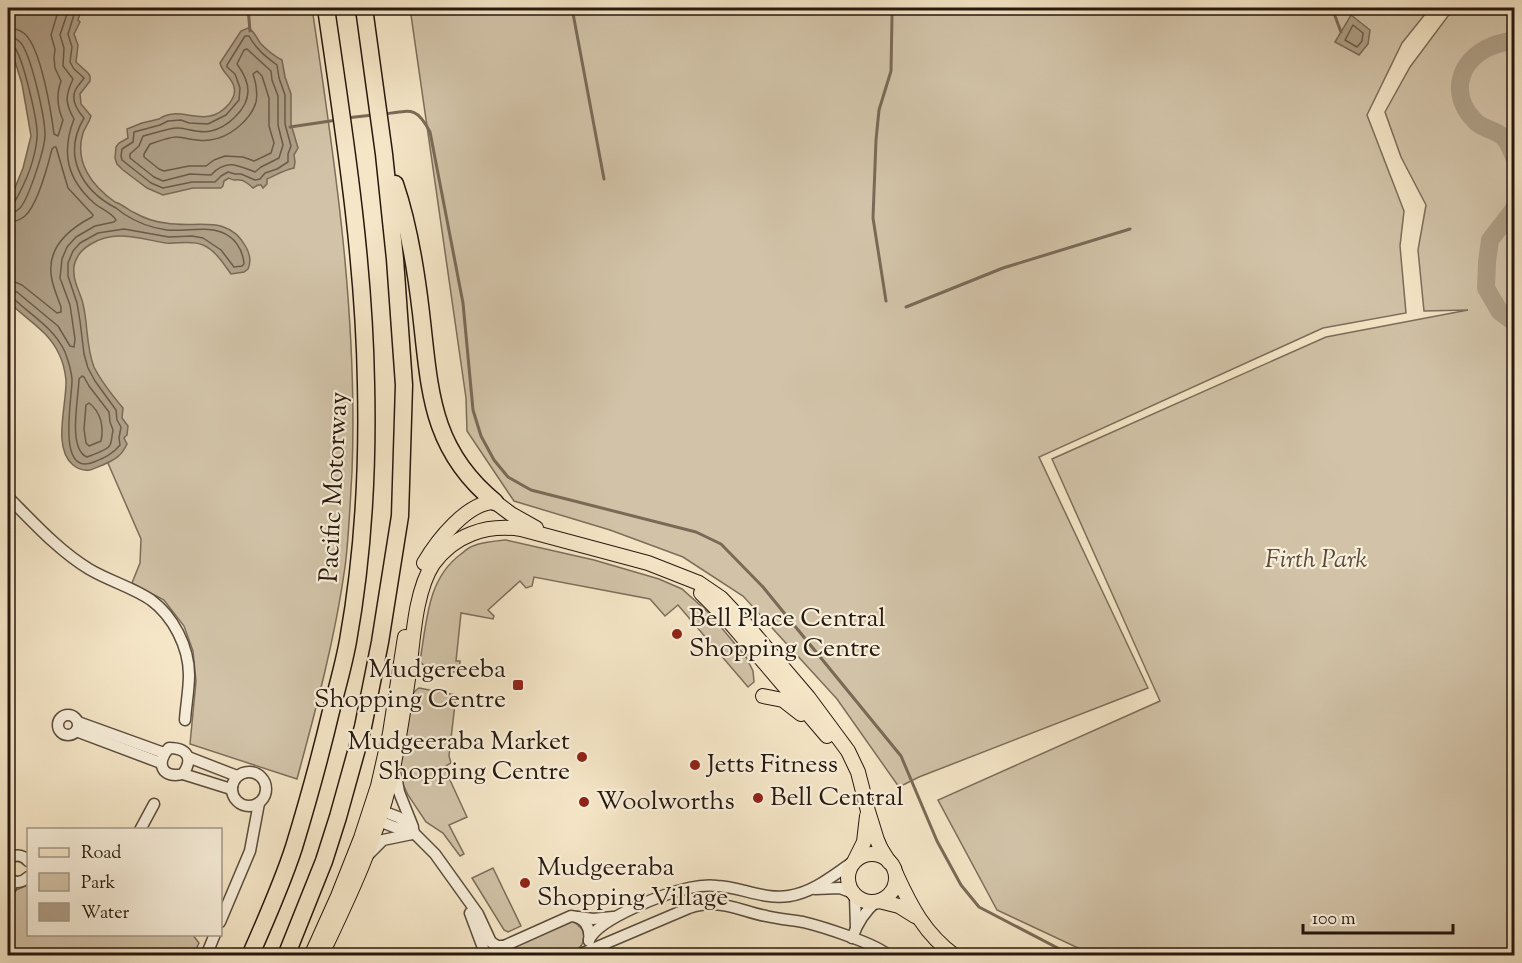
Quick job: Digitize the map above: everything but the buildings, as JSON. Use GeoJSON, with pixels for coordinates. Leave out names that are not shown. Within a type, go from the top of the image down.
{"type":"FeatureCollection","features":[{"type":"Feature","properties":{"kind":"highway","name":"Pacific Motorway"},"geometry":{"type":"LineString","coordinates":[[250,956],[293,849],[321,754],[348,643],[363,513],[366,382],[360,276],[326,8]]}},
{"type":"Feature","properties":{"kind":"highway"},"geometry":{"type":"LineString","coordinates":[[286,956],[324,861],[354,760],[371,692],[400,516],[404,385],[395,259],[384,154],[364,8]]}},
{"type":"Feature","properties":{"kind":"highway"},"geometry":{"type":"LineString","coordinates":[[384,154],[407,229],[419,295],[429,381],[438,422],[450,448],[465,471],[495,502]]}},
{"type":"Feature","properties":{"kind":"main road"},"geometry":{"type":"LineString","coordinates":[[321,956],[366,856],[395,758],[412,596],[425,561],[457,522],[489,502],[495,502],[511,514],[556,538]]}},
{"type":"Feature","properties":{"kind":"main road"},"geometry":{"type":"LineString","coordinates":[[311,956],[362,838],[377,815],[385,757],[405,677],[424,584],[434,564],[450,546],[472,533],[498,528],[521,530],[627,557],[702,585],[720,598],[786,679],[862,786]]}},
{"type":"Feature","properties":{"kind":"main road"},"geometry":{"type":"LineString","coordinates":[[786,679],[827,721],[848,751],[858,772],[879,843],[919,920]]}},
{"type":"Feature","properties":{"kind":"main road"},"geometry":{"type":"LineString","coordinates":[[763,696],[783,700],[830,738]]}},
{"type":"Feature","properties":{"kind":"main road"},"geometry":{"type":"LineString","coordinates":[[868,811],[864,842],[850,867],[848,876],[849,885],[854,894],[867,902],[899,906],[908,911],[955,956]]}},
{"type":"Feature","properties":{"kind":"main road"},"geometry":{"type":"LineString","coordinates":[[854,861],[863,855],[873,854],[882,856],[892,866],[896,879],[894,887],[887,897],[878,902]]}},
{"type":"Feature","properties":{"kind":"street"},"geometry":{"type":"LineString","coordinates":[[8,497],[56,544],[90,570],[152,601],[168,617],[180,636],[188,663],[185,720]]}},
{"type":"Feature","properties":{"kind":"street"},"geometry":{"type":"LineString","coordinates":[[77,727],[163,758]]}},
{"type":"Feature","properties":{"kind":"street"},"geometry":{"type":"LineString","coordinates":[[183,774],[189,765],[188,757],[184,751],[169,748],[163,758],[164,771],[175,776],[183,774],[231,789]]}},
{"type":"Feature","properties":{"kind":"street"},"geometry":{"type":"LineString","coordinates":[[188,757],[237,776]]}},
{"type":"Feature","properties":{"kind":"street"},"geometry":{"type":"LineString","coordinates":[[395,758],[396,781],[414,833]]}},
{"type":"Feature","properties":{"kind":"street"},"geometry":{"type":"LineString","coordinates":[[243,772],[257,773],[266,784],[264,798],[253,806],[247,806],[236,800],[231,789],[237,776],[243,772]]}},
{"type":"Feature","properties":{"kind":"street"},"geometry":{"type":"LineString","coordinates":[[222,917],[248,858],[259,803]]}},
{"type":"Feature","properties":{"kind":"street"},"geometry":{"type":"LineString","coordinates":[[141,828],[154,804]]}},
{"type":"Feature","properties":{"kind":"street"},"geometry":{"type":"LineString","coordinates":[[247,806],[253,829]]}},
{"type":"Feature","properties":{"kind":"street"},"geometry":{"type":"LineString","coordinates":[[377,815],[398,817],[405,821],[435,854],[478,914],[491,942],[498,946],[494,953]]}},
{"type":"Feature","properties":{"kind":"street"},"geometry":{"type":"LineString","coordinates":[[366,856],[386,839],[414,833]]}},
{"type":"Feature","properties":{"kind":"street"},"geometry":{"type":"LineString","coordinates":[[8,859],[18,855],[27,860]]}},
{"type":"Feature","properties":{"kind":"street"},"geometry":{"type":"LineString","coordinates":[[815,889],[854,861]]}},
{"type":"Feature","properties":{"kind":"street"},"geometry":{"type":"LineString","coordinates":[[8,894],[10,880],[19,882],[27,878]]}},
{"type":"Feature","properties":{"kind":"street"},"geometry":{"type":"LineString","coordinates":[[580,954],[594,931],[616,917],[658,898],[695,887],[723,886],[763,896],[778,897],[815,889],[840,888],[854,894],[854,933]]}},
{"type":"Feature","properties":{"kind":"street"},"geometry":{"type":"LineString","coordinates":[[460,890],[475,924],[494,953]]}},
{"type":"Feature","properties":{"kind":"street"},"geometry":{"type":"LineString","coordinates":[[854,933],[868,909],[878,902]]}},
{"type":"Feature","properties":{"kind":"street"},"geometry":{"type":"LineString","coordinates":[[580,954],[689,908],[712,904],[726,905],[762,916],[854,933],[889,956]]}},
{"type":"Feature","properties":{"kind":"street"},"geometry":{"type":"LineString","coordinates":[[494,953],[568,917],[596,919],[616,917]]}},
{"type":"Feature","properties":{"kind":"street"},"geometry":{"type":"LineString","coordinates":[[578,917],[587,926],[590,933],[589,940]]}},
{"type":"Feature","properties":{"kind":"street"},"geometry":{"type":"LineString","coordinates":[[206,956],[214,936]]}},
{"type":"Feature","properties":{"kind":"green space"},"geometry":{"type":"Polygon","coordinates":[[[28,8],[312,8],[329,124],[348,297],[352,355],[352,472],[348,544],[341,594],[324,674],[297,779],[190,744],[196,681],[193,651],[184,626],[164,600],[132,583],[140,563],[141,539],[104,454],[28,8]]]}},
{"type":"Feature","properties":{"kind":"green space"},"geometry":{"type":"Polygon","coordinates":[[[410,8],[1430,8],[1402,43],[1367,115],[1404,211],[1400,246],[1406,313],[1323,328],[1039,457],[1148,688],[919,777],[899,787],[837,699],[743,596],[683,557],[610,530],[514,501],[467,431],[466,398],[410,8]]]}},
{"type":"Feature","properties":{"kind":"green space","name":"Firth Park"},"geometry":{"type":"Polygon","coordinates":[[[1454,8],[1514,8],[1514,955],[1093,955],[997,910],[938,800],[1160,701],[1052,459],[1326,337],[1468,310],[1424,311],[1418,250],[1426,205],[1401,157],[1385,112],[1410,67],[1454,8]]]}},
{"type":"Feature","properties":{"kind":"green space"},"geometry":{"type":"Polygon","coordinates":[[[506,540],[594,560],[659,579],[682,589],[710,614],[746,657],[753,671],[754,682],[748,687],[678,605],[665,616],[650,599],[534,577],[532,586],[526,588],[520,581],[488,610],[494,616],[493,619],[461,613],[456,661],[460,661],[459,672],[427,668],[420,661],[430,602],[441,576],[450,564],[470,547],[506,540]]]}},
{"type":"Feature","properties":{"kind":"green space"},"geometry":{"type":"Polygon","coordinates":[[[419,688],[456,695],[449,756],[451,763],[444,767],[467,817],[449,825],[464,854],[460,856],[443,833],[426,822],[403,784],[401,751],[411,696],[419,688]]]}},
{"type":"Feature","properties":{"kind":"green space"},"geometry":{"type":"Polygon","coordinates":[[[493,868],[521,926],[508,932],[504,930],[472,878],[493,868]]]}},
{"type":"Feature","properties":{"kind":"green space"},"geometry":{"type":"Polygon","coordinates":[[[27,885],[27,936],[194,936],[199,943],[193,955],[8,955],[8,901],[16,890],[27,885]]]}},
{"type":"Feature","properties":{"kind":"green space"},"geometry":{"type":"Polygon","coordinates":[[[572,921],[582,930],[584,940],[578,949],[567,955],[500,956],[502,952],[572,921]]]}},
{"type":"Feature","properties":{"kind":"water"},"geometry":{"type":"Polygon","coordinates":[[[8,8],[82,8],[78,20],[80,22],[74,34],[78,45],[76,62],[90,76],[90,81],[80,94],[81,104],[91,116],[83,133],[81,154],[87,172],[99,189],[115,202],[150,220],[221,226],[239,236],[249,255],[248,269],[231,274],[211,250],[194,243],[166,243],[118,236],[100,239],[81,252],[74,264],[74,277],[83,304],[91,359],[100,377],[123,408],[122,418],[128,426],[127,435],[124,438],[127,444],[122,452],[111,461],[90,470],[73,465],[63,448],[62,425],[66,380],[59,354],[43,331],[8,301],[8,205],[23,168],[31,136],[22,84],[8,46],[8,8]]]}},
{"type":"Feature","properties":{"kind":"water"},"geometry":{"type":"Polygon","coordinates":[[[1351,15],[1370,30],[1368,44],[1359,55],[1335,42],[1351,15]]]}},
{"type":"Feature","properties":{"kind":"water"},"geometry":{"type":"Polygon","coordinates":[[[248,28],[263,46],[282,60],[291,94],[291,124],[298,148],[294,155],[294,168],[267,179],[267,184],[263,188],[258,185],[253,188],[243,181],[229,178],[224,181],[221,188],[193,188],[163,195],[147,188],[117,164],[116,147],[128,138],[127,129],[167,115],[202,117],[220,112],[230,102],[235,92],[233,84],[220,63],[241,31],[248,28]]]}},
{"type":"Feature","properties":{"kind":"waterway"},"geometry":{"type":"LineString","coordinates":[[248,8],[250,31]]}},
{"type":"Feature","properties":{"kind":"waterway"},"geometry":{"type":"LineString","coordinates":[[572,8],[604,179]]}},
{"type":"Feature","properties":{"kind":"waterway"},"geometry":{"type":"LineString","coordinates":[[886,301],[873,218],[879,110],[891,71],[892,16],[889,8]]}},
{"type":"Feature","properties":{"kind":"waterway"},"geometry":{"type":"LineString","coordinates":[[1332,8],[1341,32]]}},
{"type":"Feature","properties":{"kind":"waterway"},"geometry":{"type":"LineString","coordinates":[[1514,40],[1492,46],[1471,60],[1461,79],[1460,90],[1467,111],[1475,121],[1503,137],[1514,157]]}},
{"type":"Feature","properties":{"kind":"waterway"},"geometry":{"type":"LineString","coordinates":[[385,114],[413,112],[421,118],[430,132],[463,303],[473,410],[481,436],[494,460],[508,477],[531,490],[696,532],[721,544],[763,587],[901,756],[937,841],[961,885],[979,907],[1073,956]]}},
{"type":"Feature","properties":{"kind":"waterway"},"geometry":{"type":"LineString","coordinates":[[346,118],[373,115]]}},
{"type":"Feature","properties":{"kind":"waterway"},"geometry":{"type":"LineString","coordinates":[[290,127],[337,120]]}},
{"type":"Feature","properties":{"kind":"waterway"},"geometry":{"type":"LineString","coordinates":[[1514,209],[1490,240],[1486,288],[1500,312],[1514,322]]}},
{"type":"Feature","properties":{"kind":"waterway"},"geometry":{"type":"LineString","coordinates":[[906,307],[1003,268],[1130,229]]}},
{"type":"Feature","properties":{"kind":"place","name":"Bell Place Central Shopping Centre"},"geometry":{"type":"Point","coordinates":[677,634]}},
{"type":"Feature","properties":{"kind":"place","name":"Mudgereeba Shopping Centre"},"geometry":{"type":"Point","coordinates":[518,685]}},
{"type":"Feature","properties":{"kind":"place","name":"Mudgeeraba Market Shopping Centre"},"geometry":{"type":"Point","coordinates":[582,757]}},
{"type":"Feature","properties":{"kind":"place","name":"Jetts Fitness"},"geometry":{"type":"Point","coordinates":[695,765]}},
{"type":"Feature","properties":{"kind":"place","name":"Bell Central"},"geometry":{"type":"Point","coordinates":[758,798]}},
{"type":"Feature","properties":{"kind":"place","name":"Woolworths"},"geometry":{"type":"Point","coordinates":[584,802]}},
{"type":"Feature","properties":{"kind":"place","name":"Mudgeeraba Shopping Village"},"geometry":{"type":"Point","coordinates":[525,883]}}]}
